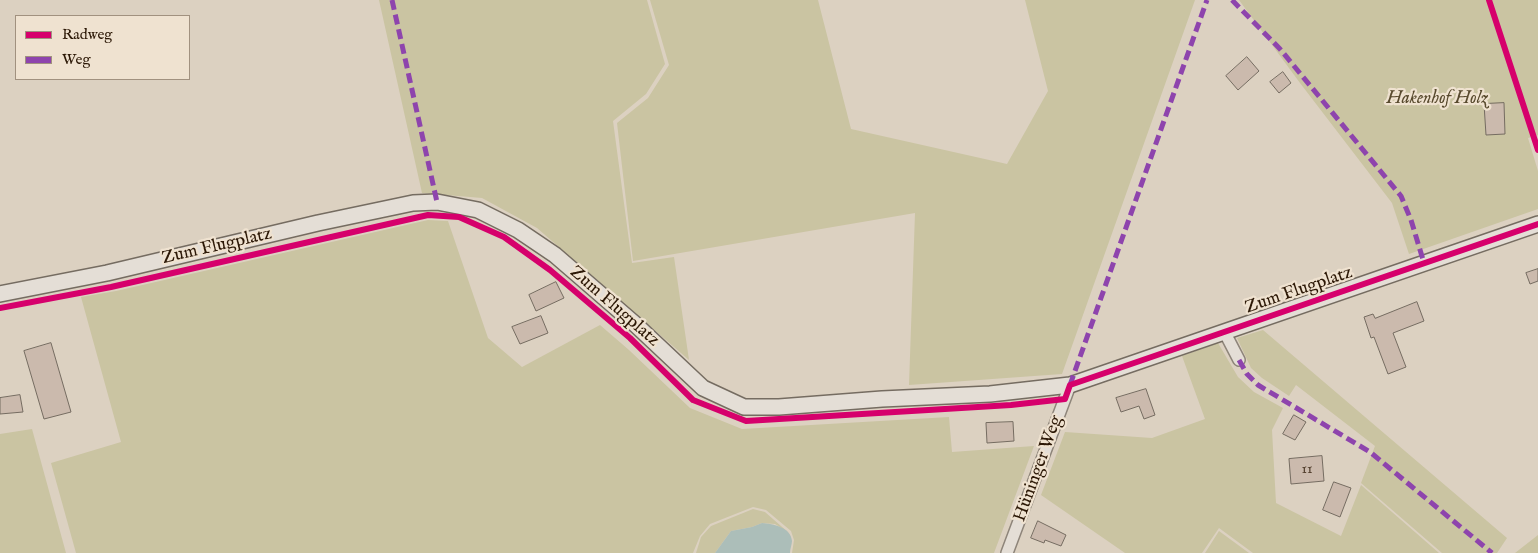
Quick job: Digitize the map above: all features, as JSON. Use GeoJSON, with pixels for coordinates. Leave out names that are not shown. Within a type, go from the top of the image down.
{"type":"FeatureCollection","features":[{"type":"Feature","properties":{"kind":"street","name":"Zum Flugplatz"},"geometry":{"type":"LineString","coordinates":[[0,294],[108,274],[291,229],[413,203],[437,202],[478,210],[518,230],[555,255],[636,325],[703,388],[744,407],[779,407],[882,399],[990,394],[1070,385],[1226,333],[1538,224]]}},
{"type":"Feature","properties":{"kind":"street"},"geometry":{"type":"LineString","coordinates":[[1226,333],[1238,360]]}},
{"type":"Feature","properties":{"kind":"street","name":"Hüninger Weg"},"geometry":{"type":"LineString","coordinates":[[1008,553],[1070,385]]}},
{"type":"Feature","properties":{"kind":"green space"},"geometry":{"type":"Polygon","coordinates":[[[379,0],[647,0],[665,64],[646,94],[613,121],[632,263],[674,257],[689,360],[537,228],[482,198],[422,193],[379,0]]]}},
{"type":"Feature","properties":{"kind":"green space"},"geometry":{"type":"Polygon","coordinates":[[[650,0],[818,0],[851,129],[1007,164],[1048,91],[1025,0],[1195,0],[1062,374],[909,385],[915,213],[633,261],[617,123],[648,98],[669,65],[650,0]]]}},
{"type":"Feature","properties":{"kind":"green space","name":"Hakenhof Holz"},"geometry":{"type":"Polygon","coordinates":[[[1239,0],[1538,0],[1538,135],[1528,138],[1538,171],[1538,209],[1409,254],[1392,203],[1239,0]]]}},
{"type":"Feature","properties":{"kind":"green space"},"geometry":{"type":"Polygon","coordinates":[[[428,220],[448,221],[488,338],[522,367],[600,325],[690,408],[742,429],[949,417],[952,452],[1034,446],[994,553],[792,553],[794,540],[791,531],[766,510],[753,507],[710,524],[700,536],[693,553],[76,553],[51,463],[121,442],[81,297],[116,291],[428,220]]]}},
{"type":"Feature","properties":{"kind":"green space"},"geometry":{"type":"Polygon","coordinates":[[[1263,330],[1507,538],[1497,553],[1442,553],[1361,483],[1375,446],[1296,385],[1289,396],[1262,378],[1251,368],[1237,338],[1263,330]]]}},
{"type":"Feature","properties":{"kind":"green space"},"geometry":{"type":"Polygon","coordinates":[[[1218,343],[1238,377],[1254,392],[1283,408],[1272,430],[1276,503],[1341,536],[1361,485],[1439,553],[1253,553],[1219,528],[1202,553],[1125,553],[1041,495],[1065,432],[1152,438],[1205,419],[1182,356],[1218,343]]]}},
{"type":"Feature","properties":{"kind":"green space"},"geometry":{"type":"Polygon","coordinates":[[[32,429],[66,553],[0,553],[0,434],[32,429]]]}},
{"type":"Feature","properties":{"kind":"green space"},"geometry":{"type":"Polygon","coordinates":[[[753,509],[765,512],[789,533],[775,524],[762,523],[731,531],[715,553],[696,553],[701,537],[711,526],[753,509]]]}},
{"type":"Feature","properties":{"kind":"green space"},"geometry":{"type":"Polygon","coordinates":[[[1219,531],[1249,553],[1205,553],[1219,531]]]}},
{"type":"Feature","properties":{"kind":"green space"},"geometry":{"type":"Polygon","coordinates":[[[1538,535],[1538,553],[1515,553],[1538,535]]]}},
{"type":"Feature","properties":{"kind":"shaded area"},"geometry":{"type":"Polygon","coordinates":[[[762,523],[776,525],[788,532],[792,541],[790,553],[715,553],[731,531],[762,523]]]}},
{"type":"Feature","properties":{"kind":"building"},"geometry":{"type":"Polygon","coordinates":[[[1247,57],[1259,71],[1238,90],[1226,76],[1247,57]]]}},
{"type":"Feature","properties":{"kind":"building"},"geometry":{"type":"Polygon","coordinates":[[[1283,72],[1291,83],[1279,93],[1270,82],[1283,72]]]}},
{"type":"Feature","properties":{"kind":"building"},"geometry":{"type":"Polygon","coordinates":[[[1504,103],[1505,134],[1486,135],[1484,104],[1504,103]]]}},
{"type":"Feature","properties":{"kind":"building"},"geometry":{"type":"Polygon","coordinates":[[[1538,269],[1538,281],[1530,284],[1526,273],[1538,269]]]}},
{"type":"Feature","properties":{"kind":"building"},"geometry":{"type":"Polygon","coordinates":[[[556,282],[564,298],[536,311],[529,295],[556,282]]]}},
{"type":"Feature","properties":{"kind":"building"},"geometry":{"type":"Polygon","coordinates":[[[1417,302],[1424,321],[1393,333],[1406,367],[1388,374],[1374,337],[1371,338],[1364,317],[1373,314],[1375,318],[1417,302]]]}},
{"type":"Feature","properties":{"kind":"building"},"geometry":{"type":"Polygon","coordinates":[[[541,316],[548,333],[520,344],[512,327],[541,316]]]}},
{"type":"Feature","properties":{"kind":"building"},"geometry":{"type":"Polygon","coordinates":[[[51,343],[71,412],[44,419],[24,351],[51,343]]]}},
{"type":"Feature","properties":{"kind":"building"},"geometry":{"type":"Polygon","coordinates":[[[1146,389],[1155,415],[1144,419],[1139,406],[1121,412],[1116,398],[1146,389]]]}},
{"type":"Feature","properties":{"kind":"building"},"geometry":{"type":"Polygon","coordinates":[[[20,395],[23,412],[0,414],[0,398],[20,395]]]}},
{"type":"Feature","properties":{"kind":"building"},"geometry":{"type":"Polygon","coordinates":[[[1294,415],[1306,422],[1295,440],[1283,434],[1294,415]]]}},
{"type":"Feature","properties":{"kind":"building"},"geometry":{"type":"Polygon","coordinates":[[[1013,422],[1014,441],[987,443],[986,423],[1013,422]]]}},
{"type":"Feature","properties":{"kind":"building"},"geometry":{"type":"Polygon","coordinates":[[[1322,456],[1324,481],[1291,484],[1289,459],[1322,456]]]}},
{"type":"Feature","properties":{"kind":"building"},"geometry":{"type":"Polygon","coordinates":[[[1334,482],[1351,488],[1340,517],[1323,510],[1334,482]]]}},
{"type":"Feature","properties":{"kind":"building"},"geometry":{"type":"Polygon","coordinates":[[[1038,521],[1066,535],[1061,546],[1045,540],[1044,543],[1031,538],[1038,521]]]}},
{"type":"Feature","properties":{"kind":"marked path"},"geometry":{"type":"LineString","coordinates":[[392,0],[437,202]]}},
{"type":"Feature","properties":{"kind":"marked path"},"geometry":{"type":"LineString","coordinates":[[1070,385],[1207,0]]}},
{"type":"Feature","properties":{"kind":"marked path"},"geometry":{"type":"LineString","coordinates":[[1232,0],[1280,49],[1401,196],[1411,220],[1424,263]]}},
{"type":"Feature","properties":{"kind":"marked path"},"geometry":{"type":"LineString","coordinates":[[1239,360],[1247,374],[1258,385],[1370,452],[1492,553]]}},
{"type":"Feature","properties":{"kind":"cycle path"},"geometry":{"type":"LineString","coordinates":[[1489,0],[1538,150]]}},
{"type":"Feature","properties":{"kind":"cycle path"},"geometry":{"type":"LineString","coordinates":[[0,308],[111,287],[428,215],[459,217],[504,237],[550,270],[630,338],[693,400],[746,421],[1011,405],[1065,399],[1070,385],[1538,224]]}}]}
